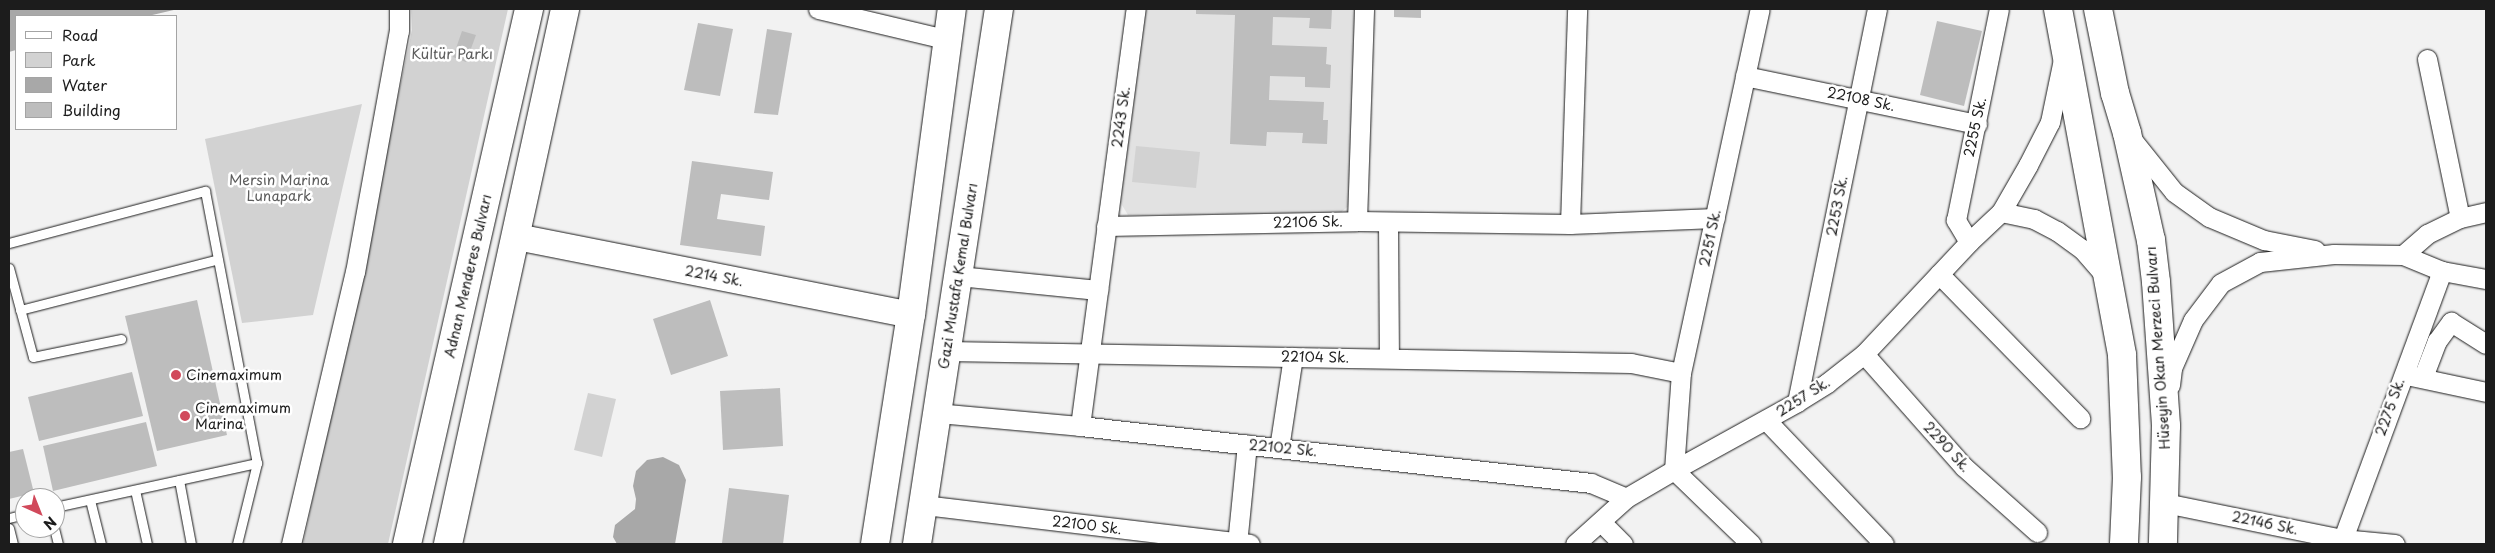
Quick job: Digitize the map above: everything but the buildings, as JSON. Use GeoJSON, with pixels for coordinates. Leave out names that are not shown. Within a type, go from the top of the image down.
{"type":"FeatureCollection","features":[{"type":"Feature","properties":{"kind":"main road","name":"Adnan Menderes Bulvarı"},"geometry":{"type":"LineString","coordinates":[[407,544],[529,9]]}},
{"type":"Feature","properties":{"kind":"main road"},"geometry":{"type":"LineString","coordinates":[[448,544],[517,237],[565,9]]}},
{"type":"Feature","properties":{"kind":"main road"},"geometry":{"type":"LineString","coordinates":[[875,544],[911,315],[952,9]]}},
{"type":"Feature","properties":{"kind":"main road","name":"Gazi Mustafa Kemal Bulvarı"},"geometry":{"type":"LineString","coordinates":[[917,544],[999,9]]}},
{"type":"Feature","properties":{"kind":"main road"},"geometry":{"type":"LineString","coordinates":[[2058,9],[2122,355],[2127,477],[2124,544]]}},
{"type":"Feature","properties":{"kind":"main road","name":"Hüseyin Okan Merzeci Bulvarı"},"geometry":{"type":"LineString","coordinates":[[2098,9],[2115,93],[2127,133],[2151,240],[2156,282],[2166,426],[2163,544]]}},
{"type":"Feature","properties":{"kind":"street"},"geometry":{"type":"LineString","coordinates":[[291,544],[355,272],[399,31],[399,9]]}},
{"type":"Feature","properties":{"kind":"street"},"geometry":{"type":"LineString","coordinates":[[818,9],[948,40]]}},
{"type":"Feature","properties":{"kind":"street","name":"2243 Sk."},"geometry":{"type":"LineString","coordinates":[[1106,226],[1136,9]]}},
{"type":"Feature","properties":{"kind":"street"},"geometry":{"type":"LineString","coordinates":[[1357,221],[1364,9]]}},
{"type":"Feature","properties":{"kind":"street"},"geometry":{"type":"LineString","coordinates":[[1570,224],[1576,9]]}},
{"type":"Feature","properties":{"kind":"street","name":"2251 Sk."},"geometry":{"type":"LineString","coordinates":[[1674,470],[1681,373],[1760,9]]}},
{"type":"Feature","properties":{"kind":"street","name":"2253 Sk."},"geometry":{"type":"LineString","coordinates":[[1797,402],[1877,9]]}},
{"type":"Feature","properties":{"kind":"street","name":"2255 Sk."},"geometry":{"type":"LineString","coordinates":[[1969,242],[1956,220],[1999,9]]}},
{"type":"Feature","properties":{"kind":"street","name":"2257 Sk."},"geometry":{"type":"LineString","coordinates":[[1576,544],[1626,498],[1827,384],[1864,354],[1969,242],[2001,212],[2028,166],[2050,122],[2066,49]]}},
{"type":"Feature","properties":{"kind":"street"},"geometry":{"type":"LineString","coordinates":[[2427,59],[2460,218]]}},
{"type":"Feature","properties":{"kind":"street","name":"22108 Sk."},"geometry":{"type":"LineString","coordinates":[[1745,76],[1859,98],[1977,124]]}},
{"type":"Feature","properties":{"kind":"street"},"geometry":{"type":"LineString","coordinates":[[2127,133],[2174,192],[2209,217],[2264,240],[2334,254]]}},
{"type":"Feature","properties":{"kind":"street"},"geometry":{"type":"LineString","coordinates":[[2001,212],[2034,219],[2057,231],[2082,249],[2109,280]]}},
{"type":"Feature","properties":{"kind":"street"},"geometry":{"type":"LineString","coordinates":[[2403,255],[2427,234],[2460,218],[2486,212]]}},
{"type":"Feature","properties":{"kind":"street","name":"22106 Sk."},"geometry":{"type":"LineString","coordinates":[[1106,226],[1357,221],[1570,224],[1715,218]]}},
{"type":"Feature","properties":{"kind":"street"},"geometry":{"type":"LineString","coordinates":[[1388,222],[1389,358]]}},
{"type":"Feature","properties":{"kind":"street"},"geometry":{"type":"LineString","coordinates":[[1080,426],[1106,226]]}},
{"type":"Feature","properties":{"kind":"street","name":"2214 Sk."},"geometry":{"type":"LineString","coordinates":[[517,237],[911,315]]}},
{"type":"Feature","properties":{"kind":"street"},"geometry":{"type":"LineString","coordinates":[[2166,426],[2172,368],[2193,320],[2221,283],[2260,262],[2334,254],[2403,255],[2442,271],[2486,279]]}},
{"type":"Feature","properties":{"kind":"street","name":"2275 Sk."},"geometry":{"type":"LineString","coordinates":[[2341,542],[2442,271]]}},
{"type":"Feature","properties":{"kind":"street"},"geometry":{"type":"LineString","coordinates":[[1939,274],[2080,418]]}},
{"type":"Feature","properties":{"kind":"street"},"geometry":{"type":"LineString","coordinates":[[958,276],[1098,290]]}},
{"type":"Feature","properties":{"kind":"street"},"geometry":{"type":"LineString","coordinates":[[2423,377],[2437,340],[2451,322],[2486,344]]}},
{"type":"Feature","properties":{"kind":"street","name":"22104 Sk."},"geometry":{"type":"LineString","coordinates":[[947,351],[1631,363],[1681,373]]}},
{"type":"Feature","properties":{"kind":"street","name":"2290 Sk."},"geometry":{"type":"LineString","coordinates":[[1864,354],[1964,467],[2037,532]]}},
{"type":"Feature","properties":{"kind":"street"},"geometry":{"type":"LineString","coordinates":[[1279,448],[1293,357]]}},
{"type":"Feature","properties":{"kind":"street"},"geometry":{"type":"LineString","coordinates":[[2402,375],[2423,377],[2486,392]]}},
{"type":"Feature","properties":{"kind":"street","name":"22102 Sk."},"geometry":{"type":"LineString","coordinates":[[937,413],[1247,444],[1591,484],[1626,498]]}},
{"type":"Feature","properties":{"kind":"street"},"geometry":{"type":"LineString","coordinates":[[1766,420],[1884,544]]}},
{"type":"Feature","properties":{"kind":"street"},"geometry":{"type":"LineString","coordinates":[[1242,544],[1247,444]]}},
{"type":"Feature","properties":{"kind":"street"},"geometry":{"type":"LineString","coordinates":[[1674,470],[1751,544]]}},
{"type":"Feature","properties":{"kind":"street","name":"22146 Sk."},"geometry":{"type":"LineString","coordinates":[[2165,503],[2341,542],[2395,544]]}},
{"type":"Feature","properties":{"kind":"street","name":"22100 Sk."},"geometry":{"type":"LineString","coordinates":[[924,505],[1242,544]]}},
{"type":"Feature","properties":{"kind":"street"},"geometry":{"type":"LineString","coordinates":[[1601,522],[1622,544]]}},
{"type":"Feature","properties":{"kind":"lane"},"geometry":{"type":"LineString","coordinates":[[9,243],[205,192],[257,463],[237,544]]}},
{"type":"Feature","properties":{"kind":"lane"},"geometry":{"type":"LineString","coordinates":[[20,310],[218,259]]}},
{"type":"Feature","properties":{"kind":"lane"},"geometry":{"type":"LineString","coordinates":[[9,268],[33,357],[121,339]]}},
{"type":"Feature","properties":{"kind":"lane"},"geometry":{"type":"LineString","coordinates":[[65,505],[257,463]]}},
{"type":"Feature","properties":{"kind":"lane"},"geometry":{"type":"LineString","coordinates":[[179,480],[191,544]]}},
{"type":"Feature","properties":{"kind":"lane"},"geometry":{"type":"LineString","coordinates":[[135,490],[147,544]]}},
{"type":"Feature","properties":{"kind":"lane"},"geometry":{"type":"LineString","coordinates":[[90,500],[101,544]]}},
{"type":"Feature","properties":{"kind":"lane"},"geometry":{"type":"LineString","coordinates":[[9,528],[13,544]]}},
{"type":"Feature","properties":{"kind":"shaded area"},"geometry":{"type":"Polygon","coordinates":[[[1145,9],[1357,9],[1351,204],[1340,213],[1128,215],[1119,200],[1145,9]]]}},
{"type":"Feature","properties":{"kind":"green space","name":"Kültür Parkı"},"geometry":{"type":"Polygon","coordinates":[[[411,9],[508,9],[388,544],[303,544],[412,30],[411,9]]]}},
{"type":"Feature","properties":{"kind":"green space","name":"Mersin Marina Lunapark"},"geometry":{"type":"Polygon","coordinates":[[[362,104],[313,315],[242,323],[205,139],[362,104]]]}},
{"type":"Feature","properties":{"kind":"green space"},"geometry":{"type":"Polygon","coordinates":[[[1136,146],[1200,152],[1196,188],[1132,182],[1136,146]]]}},
{"type":"Feature","properties":{"kind":"green space"},"geometry":{"type":"Polygon","coordinates":[[[588,393],[616,399],[602,457],[574,450],[588,393]]]}},
{"type":"Feature","properties":{"kind":"water"},"geometry":{"type":"Polygon","coordinates":[[[9,9],[178,9],[152,15],[15,15],[15,50],[9,52],[9,9]]]}},
{"type":"Feature","properties":{"kind":"water"},"geometry":{"type":"Polygon","coordinates":[[[663,457],[679,465],[686,480],[675,544],[617,544],[613,537],[615,525],[635,509],[636,499],[633,486],[636,471],[647,460],[663,457]]]}},
{"type":"Feature","properties":{"kind":"place","name":"Cinemaximum"},"geometry":{"type":"Point","coordinates":[176,375]}},
{"type":"Feature","properties":{"kind":"place","name":"Cinemaximum Marina"},"geometry":{"type":"Point","coordinates":[185,416]}}]}
